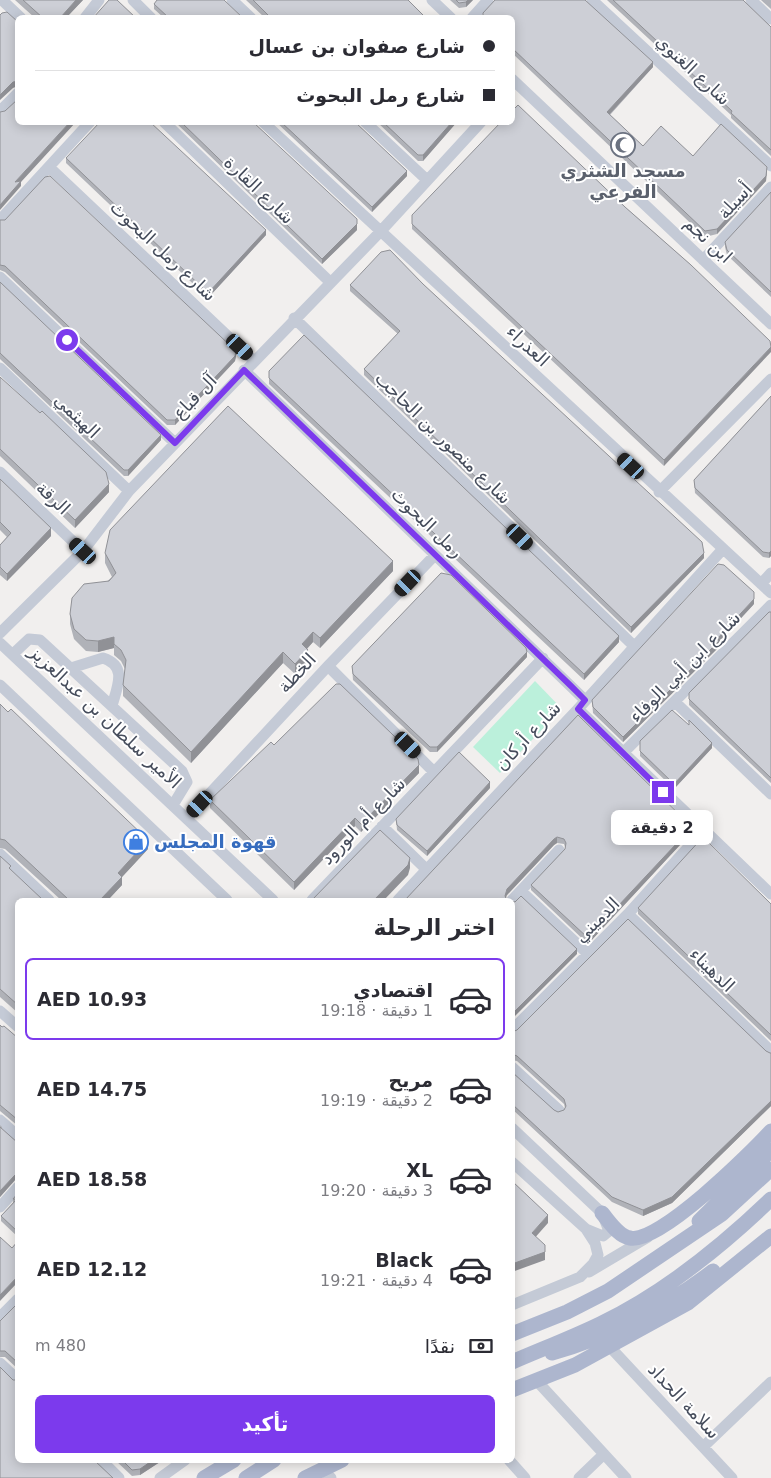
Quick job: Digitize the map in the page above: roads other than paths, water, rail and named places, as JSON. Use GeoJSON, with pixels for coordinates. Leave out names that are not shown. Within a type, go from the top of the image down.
{"type":"FeatureCollection","features":[{"type":"Feature","properties":{"kind":"main road"},"geometry":{"type":"LineString","coordinates":[[602,1213],[618,1232],[629,1238],[642,1238],[678,1216],[750,1155],[771,1132]]}},
{"type":"Feature","properties":{"kind":"main road"},"geometry":{"type":"LineString","coordinates":[[608,1291],[704,1218],[771,1150]]}},
{"type":"Feature","properties":{"kind":"main road"},"geometry":{"type":"LineString","coordinates":[[515,1333],[567,1312],[608,1291],[722,1214],[771,1169]]}},
{"type":"Feature","properties":{"kind":"main road"},"geometry":{"type":"LineString","coordinates":[[515,1363],[600,1324],[642,1301],[678,1277],[771,1199]]}},
{"type":"Feature","properties":{"kind":"main road"},"geometry":{"type":"LineString","coordinates":[[515,1363],[572,1348],[627,1324],[706,1276],[771,1226]]}},
{"type":"Feature","properties":{"kind":"main road"},"geometry":{"type":"LineString","coordinates":[[515,1389],[574,1365],[688,1304],[771,1236]]}},
{"type":"Feature","properties":{"kind":"main road"},"geometry":{"type":"LineString","coordinates":[[204,1478],[229,1463]]}},
{"type":"Feature","properties":{"kind":"main road"},"geometry":{"type":"LineString","coordinates":[[246,1478],[269,1463]]}},
{"type":"Feature","properties":{"kind":"main road"},"geometry":{"type":"LineString","coordinates":[[305,1478],[326,1474],[339,1463]]}},
{"type":"Feature","properties":{"kind":"street"},"geometry":{"type":"LineString","coordinates":[[86,15],[99,0]]}},
{"type":"Feature","properties":{"kind":"street"},"geometry":{"type":"LineString","coordinates":[[133,0],[148,15]]}},
{"type":"Feature","properties":{"kind":"street"},"geometry":{"type":"LineString","coordinates":[[232,0],[248,15]]}},
{"type":"Feature","properties":{"kind":"street"},"geometry":{"type":"LineString","coordinates":[[432,0],[448,15]]}},
{"type":"Feature","properties":{"kind":"street"},"geometry":{"type":"LineString","coordinates":[[475,15],[488,0]]}},
{"type":"Feature","properties":{"kind":"street","name":"شارع الغنوي"},"geometry":{"type":"LineString","coordinates":[[592,0],[771,166]]}},
{"type":"Feature","properties":{"kind":"street"},"geometry":{"type":"LineString","coordinates":[[751,0],[771,19]]}},
{"type":"Feature","properties":{"kind":"street"},"geometry":{"type":"LineString","coordinates":[[2,4],[17,15]]}},
{"type":"Feature","properties":{"kind":"street","name":"ابن نجم"},"geometry":{"type":"LineString","coordinates":[[515,85],[771,324]]}},
{"type":"Feature","properties":{"kind":"street"},"geometry":{"type":"LineString","coordinates":[[0,111],[15,96]]}},
{"type":"Feature","properties":{"kind":"street"},"geometry":{"type":"LineString","coordinates":[[0,220],[87,125]]}},
{"type":"Feature","properties":{"kind":"street","name":"شارع القارة"},"geometry":{"type":"LineString","coordinates":[[167,125],[330,282]]}},
{"type":"Feature","properties":{"kind":"street","name":"العذراء"},"geometry":{"type":"LineString","coordinates":[[266,125],[659,492],[771,593]]}},
{"type":"Feature","properties":{"kind":"street"},"geometry":{"type":"LineString","coordinates":[[368,125],[427,180]]}},
{"type":"Feature","properties":{"kind":"street","name":"آل قباع"},"geometry":{"type":"LineString","coordinates":[[0,634],[83,551],[129,491],[253,360],[380,232],[477,125]]}},
{"type":"Feature","properties":{"kind":"street","name":"شارع رمل البحوث"},"geometry":{"type":"LineString","coordinates":[[48,167],[253,360]]}},
{"type":"Feature","properties":{"kind":"street","name":"أسيلة"},"geometry":{"type":"LineString","coordinates":[[703,260],[771,187]]}},
{"type":"Feature","properties":{"kind":"street"},"geometry":{"type":"LineString","coordinates":[[0,276],[175,443]]}},
{"type":"Feature","properties":{"kind":"street","name":"شارع منصور بن الحاجب"},"geometry":{"type":"LineString","coordinates":[[294,318],[634,646]]}},
{"type":"Feature","properties":{"kind":"street","name":"الهيثمي"},"geometry":{"type":"LineString","coordinates":[[0,368],[129,491]]}},
{"type":"Feature","properties":{"kind":"street","name":"رمل البحوث"},"geometry":{"type":"LineString","coordinates":[[244,370],[543,658],[581,705]]}},
{"type":"Feature","properties":{"kind":"street"},"geometry":{"type":"LineString","coordinates":[[659,492],[771,378]]}},
{"type":"Feature","properties":{"kind":"street","name":"الرقة"},"geometry":{"type":"LineString","coordinates":[[0,472],[83,551]]}},
{"type":"Feature","properties":{"kind":"street","name":"شارع أركان"},"geometry":{"type":"LineString","coordinates":[[400,898],[581,705],[722,550]]}},
{"type":"Feature","properties":{"kind":"street","name":"الخطة"},"geometry":{"type":"LineString","coordinates":[[187,818],[328,666],[435,555]]}},
{"type":"Feature","properties":{"kind":"street"},"geometry":{"type":"LineString","coordinates":[[761,584],[771,573]]}},
{"type":"Feature","properties":{"kind":"street","name":"شارع ابن أبي الوفاء"},"geometry":{"type":"LineString","coordinates":[[624,754],[771,605]]}},
{"type":"Feature","properties":{"kind":"street"},"geometry":{"type":"LineString","coordinates":[[13,654],[29,639],[36,638],[40,640],[186,775],[187,782],[173,805]]}},
{"type":"Feature","properties":{"kind":"street","name":"الأمير سلطان بن عبدالعزيز"},"geometry":{"type":"LineString","coordinates":[[0,643],[271,898]]}},
{"type":"Feature","properties":{"kind":"street"},"geometry":{"type":"LineString","coordinates":[[71,668],[103,658],[117,666],[120,675],[112,706]]}},
{"type":"Feature","properties":{"kind":"street","name":"شارع أم الورود"},"geometry":{"type":"LineString","coordinates":[[314,898],[543,658]]}},
{"type":"Feature","properties":{"kind":"street"},"geometry":{"type":"LineString","coordinates":[[328,666],[434,772]]}},
{"type":"Feature","properties":{"kind":"street"},"geometry":{"type":"LineString","coordinates":[[0,684],[225,898]]}},
{"type":"Feature","properties":{"kind":"street"},"geometry":{"type":"LineString","coordinates":[[675,702],[771,794]]}},
{"type":"Feature","properties":{"kind":"street"},"geometry":{"type":"LineString","coordinates":[[581,705],[624,754],[771,894]]}},
{"type":"Feature","properties":{"kind":"street"},"geometry":{"type":"LineString","coordinates":[[382,826],[426,869]]}},
{"type":"Feature","properties":{"kind":"street","name":"الدميني"},"geometry":{"type":"LineString","coordinates":[[515,1027],[628,914],[703,831]]}},
{"type":"Feature","properties":{"kind":"street"},"geometry":{"type":"LineString","coordinates":[[514,898],[559,850]]}},
{"type":"Feature","properties":{"kind":"street"},"geometry":{"type":"LineString","coordinates":[[0,854],[47,898]]}},
{"type":"Feature","properties":{"kind":"street"},"geometry":{"type":"LineString","coordinates":[[521,891],[588,954]]}},
{"type":"Feature","properties":{"kind":"street","name":"الدهيناء"},"geometry":{"type":"LineString","coordinates":[[628,914],[771,1051]]}},
{"type":"Feature","properties":{"kind":"street"},"geometry":{"type":"LineString","coordinates":[[0,1011],[15,1024]]}},
{"type":"Feature","properties":{"kind":"street"},"geometry":{"type":"LineString","coordinates":[[515,1070],[559,1110]]}},
{"type":"Feature","properties":{"kind":"street"},"geometry":{"type":"LineString","coordinates":[[0,1120],[15,1133]]}},
{"type":"Feature","properties":{"kind":"street"},"geometry":{"type":"LineString","coordinates":[[515,1131],[602,1213],[608,1231],[603,1236],[586,1230]]}},
{"type":"Feature","properties":{"kind":"street"},"geometry":{"type":"LineString","coordinates":[[515,1165],[586,1230],[595,1243],[598,1255],[593,1264],[580,1277]]}},
{"type":"Feature","properties":{"kind":"street"},"geometry":{"type":"LineString","coordinates":[[0,1207],[15,1190]]}},
{"type":"Feature","properties":{"kind":"street"},"geometry":{"type":"LineString","coordinates":[[515,1305],[580,1277],[636,1244],[678,1216]]}},
{"type":"Feature","properties":{"kind":"street"},"geometry":{"type":"LineString","coordinates":[[0,1317],[15,1302]]}},
{"type":"Feature","properties":{"kind":"street","name":"سلامة الحداد"},"geometry":{"type":"LineString","coordinates":[[610,1347],[732,1478]]}},
{"type":"Feature","properties":{"kind":"street"},"geometry":{"type":"LineString","coordinates":[[0,1363],[15,1377]]}},
{"type":"Feature","properties":{"kind":"street"},"geometry":{"type":"LineString","coordinates":[[536,1380],[626,1478]]}},
{"type":"Feature","properties":{"kind":"street"},"geometry":{"type":"LineString","coordinates":[[703,1447],[771,1382]]}},
{"type":"Feature","properties":{"kind":"street"},"geometry":{"type":"LineString","coordinates":[[580,1478],[604,1454]]}},
{"type":"Feature","properties":{"kind":"street"},"geometry":{"type":"LineString","coordinates":[[103,1463],[119,1478]]}},
{"type":"Feature","properties":{"kind":"street"},"geometry":{"type":"LineString","coordinates":[[160,1478],[181,1463]]}},
{"type":"Feature","properties":{"kind":"street"},"geometry":{"type":"LineString","coordinates":[[512,1463],[525,1478]]}},
{"type":"Feature","properties":{"kind":"place","name":"مسجد الشثري الفرعي"},"geometry":{"type":"Point","coordinates":[623,145]}},
{"type":"Feature","properties":{"kind":"place","name":"قهوة المجلس"},"geometry":{"type":"Point","coordinates":[136,842]}}]}
